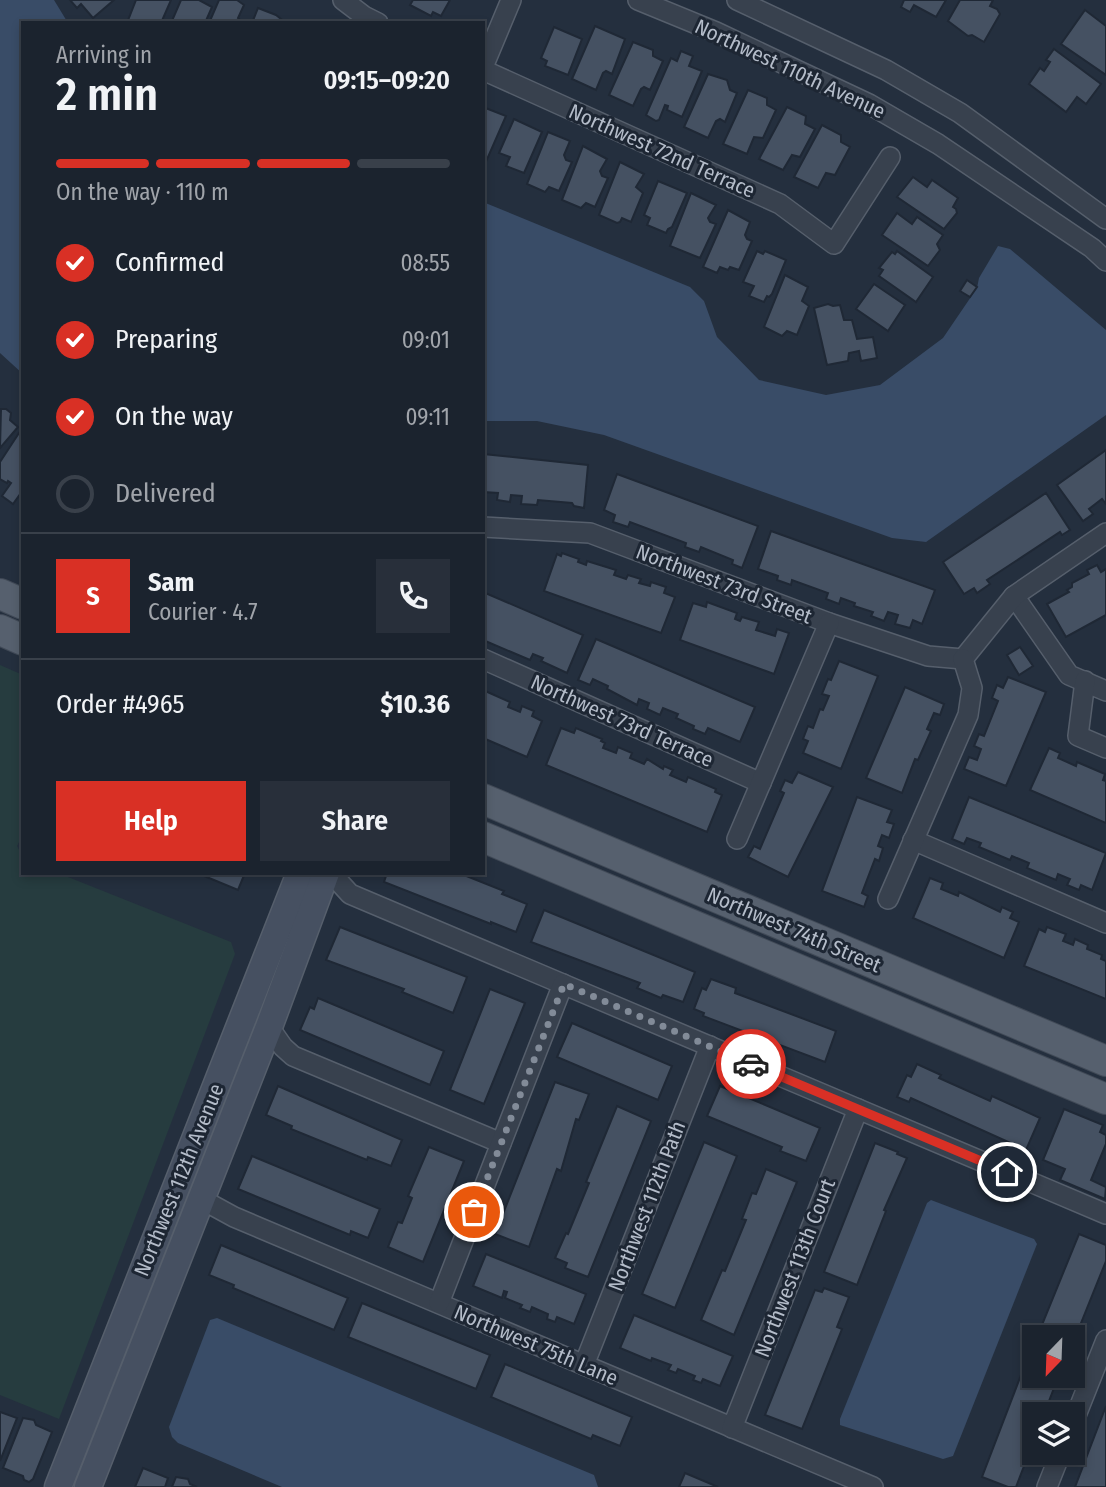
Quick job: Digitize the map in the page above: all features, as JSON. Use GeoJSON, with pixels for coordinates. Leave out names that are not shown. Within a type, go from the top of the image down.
{"type":"FeatureCollection","features":[{"type":"Feature","properties":{"kind":"main road"},"geometry":{"type":"LineString","coordinates":[[0,594],[21,603]]}},
{"type":"Feature","properties":{"kind":"main road"},"geometry":{"type":"LineString","coordinates":[[0,631],[21,639]]}},
{"type":"Feature","properties":{"kind":"main road","name":"Northwest 74th Street"},"geometry":{"type":"LineString","coordinates":[[485,800],[1106,1061]]}},
{"type":"Feature","properties":{"kind":"main road","name":"Northwest 74th Street"},"geometry":{"type":"LineString","coordinates":[[485,838],[1106,1099]]}},
{"type":"Feature","properties":{"kind":"street"},"geometry":{"type":"LineString","coordinates":[[342,0],[374,21]]}},
{"type":"Feature","properties":{"kind":"street"},"geometry":{"type":"LineString","coordinates":[[485,63],[510,0]]}},
{"type":"Feature","properties":{"kind":"street","name":"Northwest 110th Avenue"},"geometry":{"type":"LineString","coordinates":[[638,0],[716,32],[869,104],[938,144],[1092,248],[1106,261]]}},
{"type":"Feature","properties":{"kind":"street","name":"Northwest 110th Avenue"},"geometry":{"type":"LineString","coordinates":[[737,0],[886,70],[960,113],[1106,219]]}},
{"type":"Feature","properties":{"kind":"street","name":"Northwest 72nd Terrace"},"geometry":{"type":"LineString","coordinates":[[485,69],[780,204],[834,243],[890,157]]}},
{"type":"Feature","properties":{"kind":"street","name":"Northwest 73rd Street"},"geometry":{"type":"LineString","coordinates":[[485,527],[590,533],[829,623],[928,656],[963,659]]}},
{"type":"Feature","properties":{"kind":"street"},"geometry":{"type":"LineString","coordinates":[[888,899],[968,715],[972,688],[963,659],[1014,596],[1106,533]]}},
{"type":"Feature","properties":{"kind":"street"},"geometry":{"type":"LineString","coordinates":[[1014,596],[1069,675],[1106,691]]}},
{"type":"Feature","properties":{"kind":"street"},"geometry":{"type":"LineString","coordinates":[[737,839],[829,623]]}},
{"type":"Feature","properties":{"kind":"street","name":"Northwest 73rd Terrace"},"geometry":{"type":"LineString","coordinates":[[485,660],[761,783]]}},
{"type":"Feature","properties":{"kind":"street"},"geometry":{"type":"LineString","coordinates":[[1085,681],[1078,736],[1106,748]]}},
{"type":"Feature","properties":{"kind":"street"},"geometry":{"type":"LineString","coordinates":[[913,840],[1106,923]]}},
{"type":"Feature","properties":{"kind":"street","name":"Northwest 112th Avenue"},"geometry":{"type":"LineString","coordinates":[[58,1487],[299,875]]}},
{"type":"Feature","properties":{"kind":"street","name":"Northwest 112th Avenue"},"geometry":{"type":"LineString","coordinates":[[88,1487],[327,875]]}},
{"type":"Feature","properties":{"kind":"street"},"geometry":{"type":"LineString","coordinates":[[330,875],[344,890],[353,895],[1106,1214]]}},
{"type":"Feature","properties":{"kind":"street"},"geometry":{"type":"LineString","coordinates":[[439,1303],[564,984]]}},
{"type":"Feature","properties":{"kind":"street"},"geometry":{"type":"LineString","coordinates":[[269,1027],[293,1056],[501,1143]]}},
{"type":"Feature","properties":{"kind":"street","name":"Northwest 112th Path"},"geometry":{"type":"LineString","coordinates":[[584,1365],[710,1046]]}},
{"type":"Feature","properties":{"kind":"street","name":"Northwest 113th Court"},"geometry":{"type":"LineString","coordinates":[[733,1428],[858,1109]]}},
{"type":"Feature","properties":{"kind":"street"},"geometry":{"type":"LineString","coordinates":[[167,1212],[180,1205],[201,1202]]}},
{"type":"Feature","properties":{"kind":"street","name":"Northwest 75th Lane"},"geometry":{"type":"LineString","coordinates":[[201,1202],[873,1487]]}},
{"type":"Feature","properties":{"kind":"street"},"geometry":{"type":"LineString","coordinates":[[1081,1402],[1106,1340]]}},
{"type":"Feature","properties":{"kind":"street"},"geometry":{"type":"LineString","coordinates":[[1047,1487],[1056,1465]]}},
{"type":"Feature","properties":{"kind":"green space"},"geometry":{"type":"Polygon","coordinates":[[[0,665],[21,674],[21,838],[17,846],[21,853],[21,875],[63,875],[231,942],[235,954],[59,1419],[0,1395],[0,665]]]}},
{"type":"Feature","properties":{"kind":"water"},"geometry":{"type":"Polygon","coordinates":[[[0,0],[54,0],[67,21],[21,21],[21,372],[0,353],[0,0]]]}},
{"type":"Feature","properties":{"kind":"water"},"geometry":{"type":"Polygon","coordinates":[[[485,203],[690,287],[704,301],[717,337],[759,380],[826,395],[880,385],[943,338],[977,288],[979,278],[998,246],[1010,249],[1106,330],[1106,415],[926,542],[892,538],[604,435],[537,421],[485,421],[485,203]]]}},
{"type":"Feature","properties":{"kind":"water"},"geometry":{"type":"Polygon","coordinates":[[[931,1200],[1034,1239],[1037,1244],[953,1456],[943,1459],[840,1425],[840,1419],[927,1203],[931,1200]]]}},
{"type":"Feature","properties":{"kind":"water"},"geometry":{"type":"Polygon","coordinates":[[[217,1318],[594,1475],[598,1487],[282,1487],[178,1443],[172,1437],[169,1427],[210,1320],[217,1318]]]}},
{"type":"Feature","properties":{"kind":"building"},"geometry":{"type":"Polygon","coordinates":[[[70,0],[114,0],[93,18],[81,4],[77,8],[70,0]]]}},
{"type":"Feature","properties":{"kind":"building"},"geometry":{"type":"Polygon","coordinates":[[[136,0],[171,0],[162,21],[128,21],[136,0]]]}},
{"type":"Feature","properties":{"kind":"building"},"geometry":{"type":"Polygon","coordinates":[[[181,0],[199,0],[212,7],[206,21],[172,21],[181,0]]]}},
{"type":"Feature","properties":{"kind":"building"},"geometry":{"type":"Polygon","coordinates":[[[219,0],[237,0],[244,5],[238,18],[241,21],[210,21],[219,0]]]}},
{"type":"Feature","properties":{"kind":"building"},"geometry":{"type":"Polygon","coordinates":[[[413,0],[450,0],[441,16],[433,12],[431,16],[410,5],[413,0]]]}},
{"type":"Feature","properties":{"kind":"building"},"geometry":{"type":"Polygon","coordinates":[[[904,0],[946,0],[936,17],[914,5],[910,12],[901,7],[904,0]]]}},
{"type":"Feature","properties":{"kind":"building"},"geometry":{"type":"Polygon","coordinates":[[[960,0],[993,0],[990,6],[1000,14],[984,42],[972,35],[968,36],[948,21],[960,0]]]}},
{"type":"Feature","properties":{"kind":"building"},"geometry":{"type":"Polygon","coordinates":[[[258,8],[281,19],[280,21],[253,21],[258,8]]]}},
{"type":"Feature","properties":{"kind":"building"},"geometry":{"type":"Polygon","coordinates":[[[1085,10],[1106,26],[1106,75],[1061,44],[1085,10]]]}},
{"type":"Feature","properties":{"kind":"building"},"geometry":{"type":"Polygon","coordinates":[[[595,26],[625,39],[612,74],[606,71],[603,73],[596,90],[572,79],[595,26]]]}},
{"type":"Feature","properties":{"kind":"building"},"geometry":{"type":"Polygon","coordinates":[[[554,27],[582,39],[568,75],[545,66],[547,61],[541,58],[554,27]]]}},
{"type":"Feature","properties":{"kind":"building"},"geometry":{"type":"Polygon","coordinates":[[[633,42],[653,50],[653,56],[663,61],[650,90],[644,87],[641,89],[633,106],[609,95],[633,42]]]}},
{"type":"Feature","properties":{"kind":"building"},"geometry":{"type":"Polygon","coordinates":[[[1054,49],[1101,84],[1086,104],[1077,97],[1066,112],[1029,84],[1040,68],[1044,71],[1050,62],[1046,60],[1054,49]]]}},
{"type":"Feature","properties":{"kind":"building"},"geometry":{"type":"Polygon","coordinates":[[[681,51],[693,56],[689,66],[702,71],[682,117],[667,110],[668,106],[665,105],[659,120],[656,121],[646,115],[671,58],[677,61],[681,51]]]}},
{"type":"Feature","properties":{"kind":"building"},"geometry":{"type":"Polygon","coordinates":[[[708,74],[727,80],[730,90],[737,93],[725,122],[720,119],[716,121],[708,138],[684,127],[708,74]]]}},
{"type":"Feature","properties":{"kind":"building"},"geometry":{"type":"Polygon","coordinates":[[[748,90],[767,98],[767,105],[776,110],[763,138],[754,137],[747,154],[723,144],[748,90]]]}},
{"type":"Feature","properties":{"kind":"building"},"geometry":{"type":"Polygon","coordinates":[[[787,107],[806,116],[805,124],[815,129],[800,157],[792,155],[783,170],[759,159],[787,107]]]}},
{"type":"Feature","properties":{"kind":"building"},"geometry":{"type":"Polygon","coordinates":[[[485,108],[506,116],[485,164],[485,108]]]}},
{"type":"Feature","properties":{"kind":"building"},"geometry":{"type":"Polygon","coordinates":[[[514,119],[542,132],[524,173],[506,166],[510,157],[499,153],[514,119]]]}},
{"type":"Feature","properties":{"kind":"building"},"geometry":{"type":"Polygon","coordinates":[[[822,125],[841,135],[841,142],[850,147],[835,175],[826,173],[818,188],[794,177],[822,125]]]}},
{"type":"Feature","properties":{"kind":"building"},"geometry":{"type":"Polygon","coordinates":[[[548,132],[570,141],[564,155],[566,160],[572,162],[559,191],[549,187],[545,192],[527,184],[548,132]]]}},
{"type":"Feature","properties":{"kind":"building"},"geometry":{"type":"Polygon","coordinates":[[[583,146],[607,159],[600,171],[602,176],[608,178],[595,207],[586,203],[581,208],[562,200],[583,146]]]}},
{"type":"Feature","properties":{"kind":"building"},"geometry":{"type":"Polygon","coordinates":[[[620,162],[644,174],[636,187],[643,193],[631,222],[622,218],[617,223],[599,215],[620,162]]]}},
{"type":"Feature","properties":{"kind":"building"},"geometry":{"type":"Polygon","coordinates":[[[913,177],[927,187],[932,180],[958,198],[953,207],[957,213],[944,229],[897,197],[913,177]]]}},
{"type":"Feature","properties":{"kind":"building"},"geometry":{"type":"Polygon","coordinates":[[[658,181],[687,193],[672,227],[666,233],[647,225],[650,218],[644,215],[658,181]]]}},
{"type":"Feature","properties":{"kind":"building"},"geometry":{"type":"Polygon","coordinates":[[[691,193],[716,205],[708,218],[716,224],[700,258],[670,246],[691,193]]]}},
{"type":"Feature","properties":{"kind":"building"},"geometry":{"type":"Polygon","coordinates":[[[728,210],[750,222],[745,235],[752,241],[739,270],[720,267],[717,273],[703,267],[728,210]]]}},
{"type":"Feature","properties":{"kind":"building"},"geometry":{"type":"Polygon","coordinates":[[[897,213],[912,224],[917,217],[943,235],[937,244],[940,250],[928,266],[882,235],[897,213]]]}},
{"type":"Feature","properties":{"kind":"building"},"geometry":{"type":"Polygon","coordinates":[[[757,251],[763,254],[765,251],[786,260],[772,294],[767,296],[764,302],[749,296],[754,286],[743,282],[757,251]]]}},
{"type":"Feature","properties":{"kind":"building"},"geometry":{"type":"Polygon","coordinates":[[[897,251],[933,277],[916,302],[879,276],[883,270],[879,268],[892,252],[895,254],[897,251]]]}},
{"type":"Feature","properties":{"kind":"building"},"geometry":{"type":"Polygon","coordinates":[[[785,275],[808,287],[802,301],[809,306],[797,335],[787,331],[782,336],[764,327],[785,275]]]}},
{"type":"Feature","properties":{"kind":"building"},"geometry":{"type":"Polygon","coordinates":[[[967,280],[977,287],[970,297],[960,291],[967,280]]]}},
{"type":"Feature","properties":{"kind":"building"},"geometry":{"type":"Polygon","coordinates":[[[874,284],[905,305],[888,331],[856,309],[874,284]]]}},
{"type":"Feature","properties":{"kind":"building"},"geometry":{"type":"Polygon","coordinates":[[[828,304],[840,305],[844,320],[852,320],[857,339],[873,337],[877,358],[861,361],[859,351],[849,353],[848,361],[827,365],[814,308],[828,304]]]}},
{"type":"Feature","properties":{"kind":"building"},"geometry":{"type":"Polygon","coordinates":[[[1,409],[11,413],[10,420],[18,427],[0,448],[1,409]]]}},
{"type":"Feature","properties":{"kind":"building"},"geometry":{"type":"Polygon","coordinates":[[[19,433],[21,434],[21,493],[13,504],[2,496],[11,483],[0,479],[0,462],[19,433]]]}},
{"type":"Feature","properties":{"kind":"building"},"geometry":{"type":"Polygon","coordinates":[[[1106,450],[1106,504],[1102,499],[1089,509],[1093,514],[1083,521],[1057,485],[1106,450]]]}},
{"type":"Feature","properties":{"kind":"building"},"geometry":{"type":"Polygon","coordinates":[[[485,454],[588,465],[584,508],[572,503],[538,500],[537,505],[521,504],[522,496],[511,495],[510,502],[497,500],[498,493],[485,492],[485,454]]]}},
{"type":"Feature","properties":{"kind":"building"},"geometry":{"type":"Polygon","coordinates":[[[617,474],[758,526],[742,568],[732,564],[733,560],[701,547],[699,552],[685,547],[686,543],[630,522],[628,527],[613,522],[615,515],[604,510],[617,474]]]}},
{"type":"Feature","properties":{"kind":"building"},"geometry":{"type":"Polygon","coordinates":[[[1046,493],[1070,530],[1062,535],[1060,532],[987,580],[990,584],[977,593],[974,588],[964,594],[943,562],[1046,493]]]}},
{"type":"Feature","properties":{"kind":"building"},"geometry":{"type":"Polygon","coordinates":[[[771,531],[935,590],[922,624],[913,620],[910,628],[895,624],[898,615],[888,612],[884,621],[871,616],[873,612],[854,606],[855,603],[841,598],[839,604],[826,599],[828,593],[792,580],[791,585],[777,580],[778,576],[758,569],[771,531]]]}},
{"type":"Feature","properties":{"kind":"building"},"geometry":{"type":"Polygon","coordinates":[[[562,553],[579,559],[578,562],[586,565],[587,561],[616,570],[614,575],[626,579],[628,575],[641,579],[639,583],[650,586],[651,582],[666,587],[664,593],[675,597],[661,633],[544,591],[557,554],[561,556],[562,553]]]}},
{"type":"Feature","properties":{"kind":"building"},"geometry":{"type":"Polygon","coordinates":[[[1097,565],[1101,572],[1106,569],[1106,615],[1066,637],[1047,604],[1069,592],[1067,590],[1072,587],[1072,583],[1089,574],[1087,570],[1097,565]]]}},
{"type":"Feature","properties":{"kind":"building"},"geometry":{"type":"Polygon","coordinates":[[[485,593],[583,635],[567,673],[541,661],[543,658],[533,654],[530,660],[485,641],[485,593]]]}},
{"type":"Feature","properties":{"kind":"building"},"geometry":{"type":"Polygon","coordinates":[[[707,602],[737,613],[735,619],[740,621],[742,617],[759,622],[756,630],[775,636],[777,629],[789,633],[774,674],[680,640],[693,603],[706,607],[707,602]]]}},
{"type":"Feature","properties":{"kind":"building"},"geometry":{"type":"Polygon","coordinates":[[[596,639],[755,707],[740,742],[708,728],[705,734],[693,729],[694,726],[676,718],[678,714],[663,708],[660,715],[647,709],[649,703],[639,699],[637,705],[593,679],[590,685],[578,680],[596,639]]]}},
{"type":"Feature","properties":{"kind":"building"},"geometry":{"type":"Polygon","coordinates":[[[1020,647],[1033,666],[1019,675],[1007,655],[1020,647]]]}},
{"type":"Feature","properties":{"kind":"building"},"geometry":{"type":"Polygon","coordinates":[[[839,661],[878,676],[841,769],[803,753],[808,741],[803,739],[808,726],[813,728],[820,709],[823,710],[829,696],[822,694],[839,661]]]}},
{"type":"Feature","properties":{"kind":"building"},"geometry":{"type":"Polygon","coordinates":[[[1008,677],[1046,692],[1006,786],[964,769],[969,757],[977,760],[981,749],[974,746],[979,734],[984,736],[998,701],[992,698],[997,685],[1003,688],[1008,677]]]}},
{"type":"Feature","properties":{"kind":"building"},"geometry":{"type":"Polygon","coordinates":[[[905,687],[944,704],[940,715],[934,713],[927,729],[931,731],[918,760],[915,759],[902,793],[866,778],[905,687]]]}},
{"type":"Feature","properties":{"kind":"building"},"geometry":{"type":"Polygon","coordinates":[[[485,691],[510,702],[508,707],[520,712],[522,706],[534,711],[532,716],[542,721],[527,757],[485,739],[485,691]]]}},
{"type":"Feature","properties":{"kind":"building"},"geometry":{"type":"Polygon","coordinates":[[[561,728],[574,733],[576,728],[602,739],[605,743],[603,748],[616,753],[618,747],[632,753],[630,758],[644,764],[647,759],[663,769],[664,766],[673,770],[670,775],[686,782],[688,777],[716,789],[715,792],[722,795],[707,832],[546,765],[561,728]]]}},
{"type":"Feature","properties":{"kind":"building"},"geometry":{"type":"Polygon","coordinates":[[[1049,748],[1060,753],[1058,758],[1076,766],[1077,762],[1105,774],[1103,780],[1106,781],[1106,823],[1030,790],[1049,748]]]}},
{"type":"Feature","properties":{"kind":"building"},"geometry":{"type":"Polygon","coordinates":[[[798,772],[833,787],[788,877],[748,857],[754,846],[760,849],[784,793],[780,791],[785,780],[792,783],[798,772]]]}},
{"type":"Feature","properties":{"kind":"building"},"geometry":{"type":"Polygon","coordinates":[[[857,797],[892,810],[887,822],[894,824],[889,838],[882,835],[878,846],[883,848],[879,861],[875,859],[862,893],[868,896],[864,907],[822,891],[857,797]]]}},
{"type":"Feature","properties":{"kind":"building"},"geometry":{"type":"Polygon","coordinates":[[[969,797],[1106,853],[1092,890],[1081,885],[1079,890],[1067,885],[1070,879],[1058,874],[1056,880],[1027,868],[1029,863],[1012,856],[1010,860],[979,847],[981,843],[967,838],[964,844],[952,839],[969,797]]]}},
{"type":"Feature","properties":{"kind":"building"},"geometry":{"type":"Polygon","coordinates":[[[202,875],[244,875],[238,890],[202,875]]]}},
{"type":"Feature","properties":{"kind":"building"},"geometry":{"type":"Polygon","coordinates":[[[386,875],[464,875],[504,891],[502,894],[527,904],[516,932],[384,882],[386,875]]]}},
{"type":"Feature","properties":{"kind":"building"},"geometry":{"type":"Polygon","coordinates":[[[930,878],[943,883],[941,889],[958,896],[959,892],[1000,912],[1002,907],[1013,912],[1010,918],[1019,922],[1004,958],[913,918],[930,878]]]}},
{"type":"Feature","properties":{"kind":"building"},"geometry":{"type":"Polygon","coordinates":[[[544,910],[695,972],[683,1002],[663,995],[661,998],[637,988],[640,983],[531,942],[544,910]]]}},
{"type":"Feature","properties":{"kind":"building"},"geometry":{"type":"Polygon","coordinates":[[[340,927],[467,977],[453,1013],[402,992],[404,989],[326,960],[340,927]]]}},
{"type":"Feature","properties":{"kind":"building"},"geometry":{"type":"Polygon","coordinates":[[[1047,927],[1066,934],[1063,941],[1073,945],[1075,939],[1088,945],[1087,949],[1102,955],[1101,959],[1106,961],[1106,999],[1024,966],[1039,929],[1045,932],[1047,927]]]}},
{"type":"Feature","properties":{"kind":"building"},"geometry":{"type":"Polygon","coordinates":[[[711,979],[736,988],[735,993],[836,1031],[825,1062],[703,1016],[704,1013],[694,1009],[702,988],[706,990],[711,979]]]}},
{"type":"Feature","properties":{"kind":"building"},"geometry":{"type":"Polygon","coordinates":[[[490,989],[525,1003],[484,1104],[450,1090],[490,989]]]}},
{"type":"Feature","properties":{"kind":"building"},"geometry":{"type":"Polygon","coordinates":[[[318,998],[444,1051],[430,1085],[300,1030],[310,1007],[314,1009],[318,998]]]}},
{"type":"Feature","properties":{"kind":"building"},"geometry":{"type":"Polygon","coordinates":[[[572,1023],[672,1066],[658,1100],[557,1057],[572,1023]]]}},
{"type":"Feature","properties":{"kind":"building"},"geometry":{"type":"Polygon","coordinates":[[[917,1064],[941,1075],[939,1078],[990,1101],[992,1096],[1040,1118],[1026,1150],[911,1098],[909,1102],[897,1097],[907,1075],[911,1077],[917,1064]]]}},
{"type":"Feature","properties":{"kind":"building"},"geometry":{"type":"Polygon","coordinates":[[[555,1082],[589,1094],[579,1120],[576,1119],[561,1171],[557,1169],[529,1247],[495,1234],[555,1082]]]}},
{"type":"Feature","properties":{"kind":"building"},"geometry":{"type":"Polygon","coordinates":[[[278,1086],[402,1140],[391,1166],[368,1157],[367,1160],[291,1129],[292,1126],[266,1115],[278,1086]]]}},
{"type":"Feature","properties":{"kind":"building"},"geometry":{"type":"Polygon","coordinates":[[[720,1086],[820,1128],[806,1161],[780,1151],[782,1147],[707,1116],[720,1086]]]}},
{"type":"Feature","properties":{"kind":"building"},"geometry":{"type":"Polygon","coordinates":[[[617,1106],[651,1121],[588,1277],[565,1268],[567,1263],[555,1258],[589,1183],[586,1182],[617,1106]]]}},
{"type":"Feature","properties":{"kind":"building"},"geometry":{"type":"Polygon","coordinates":[[[1064,1109],[1103,1125],[1100,1132],[1106,1135],[1106,1144],[1091,1180],[1106,1187],[1105,1199],[1060,1180],[1065,1169],[1043,1160],[1064,1109]]]}},
{"type":"Feature","properties":{"kind":"building"},"geometry":{"type":"Polygon","coordinates":[[[704,1142],[737,1156],[675,1308],[642,1294],[704,1142]]]}},
{"type":"Feature","properties":{"kind":"building"},"geometry":{"type":"Polygon","coordinates":[[[875,1143],[907,1158],[884,1210],[886,1211],[857,1285],[824,1272],[875,1143]]]}},
{"type":"Feature","properties":{"kind":"building"},"geometry":{"type":"Polygon","coordinates":[[[429,1147],[464,1161],[423,1262],[388,1247],[398,1222],[402,1223],[412,1198],[408,1196],[429,1147]]]}},
{"type":"Feature","properties":{"kind":"building"},"geometry":{"type":"Polygon","coordinates":[[[252,1156],[380,1209],[368,1238],[351,1231],[350,1235],[238,1189],[252,1156]]]}},
{"type":"Feature","properties":{"kind":"building"},"geometry":{"type":"Polygon","coordinates":[[[766,1169],[797,1182],[734,1335],[701,1320],[746,1220],[742,1219],[752,1193],[756,1194],[766,1169]]]}},
{"type":"Feature","properties":{"kind":"building"},"geometry":{"type":"Polygon","coordinates":[[[1079,1234],[1106,1245],[1106,1261],[1080,1325],[1042,1325],[1079,1234]]]}},
{"type":"Feature","properties":{"kind":"building"},"geometry":{"type":"Polygon","coordinates":[[[221,1245],[348,1298],[334,1330],[233,1288],[234,1285],[209,1275],[221,1245]]]}},
{"type":"Feature","properties":{"kind":"building"},"geometry":{"type":"Polygon","coordinates":[[[486,1254],[586,1294],[574,1324],[557,1317],[555,1322],[547,1319],[548,1314],[532,1307],[530,1312],[520,1308],[522,1305],[505,1298],[507,1292],[504,1291],[502,1298],[473,1286],[486,1254]]]}},
{"type":"Feature","properties":{"kind":"building"},"geometry":{"type":"Polygon","coordinates":[[[824,1288],[849,1297],[837,1327],[842,1329],[802,1429],[765,1415],[815,1290],[822,1292],[824,1288]]]}},
{"type":"Feature","properties":{"kind":"building"},"geometry":{"type":"Polygon","coordinates":[[[362,1303],[490,1355],[476,1389],[348,1337],[362,1303]]]}},
{"type":"Feature","properties":{"kind":"building"},"geometry":{"type":"Polygon","coordinates":[[[634,1315],[733,1356],[720,1386],[703,1379],[701,1383],[693,1380],[695,1376],[678,1369],[676,1373],[668,1370],[671,1365],[652,1358],[651,1361],[620,1348],[634,1315]]]}},
{"type":"Feature","properties":{"kind":"building"},"geometry":{"type":"Polygon","coordinates":[[[505,1364],[632,1417],[620,1446],[593,1435],[591,1439],[491,1397],[505,1364]]]}},
{"type":"Feature","properties":{"kind":"building"},"geometry":{"type":"Polygon","coordinates":[[[1021,1375],[1022,1388],[1054,1388],[1049,1402],[1022,1402],[1022,1465],[1024,1465],[1016,1487],[1008,1487],[982,1477],[1021,1375]]]}},
{"type":"Feature","properties":{"kind":"building"},"geometry":{"type":"Polygon","coordinates":[[[1106,1406],[1106,1487],[1075,1487],[1106,1406]]]}},
{"type":"Feature","properties":{"kind":"building"},"geometry":{"type":"Polygon","coordinates":[[[0,1412],[17,1418],[0,1461],[0,1412]]]}},
{"type":"Feature","properties":{"kind":"building"},"geometry":{"type":"Polygon","coordinates":[[[23,1418],[34,1420],[36,1425],[52,1432],[33,1479],[29,1482],[24,1480],[23,1476],[3,1468],[23,1418]]]}},
{"type":"Feature","properties":{"kind":"building"},"geometry":{"type":"Polygon","coordinates":[[[143,1468],[168,1478],[165,1487],[135,1487],[143,1468]]]}},
{"type":"Feature","properties":{"kind":"building"},"geometry":{"type":"Polygon","coordinates":[[[685,1473],[718,1487],[679,1487],[685,1473]]]}},
{"type":"Feature","properties":{"kind":"building"},"geometry":{"type":"Polygon","coordinates":[[[176,1477],[188,1479],[190,1484],[197,1487],[172,1487],[176,1477]]]}},
{"type":"Feature","properties":{"kind":"way so far"},"geometry":{"type":"LineString","coordinates":[[474,1212],[564,984],[751,1064]]}},
{"type":"Feature","properties":{"kind":"route"},"geometry":{"type":"LineString","coordinates":[[751,1064],[1007,1172]]}}]}
